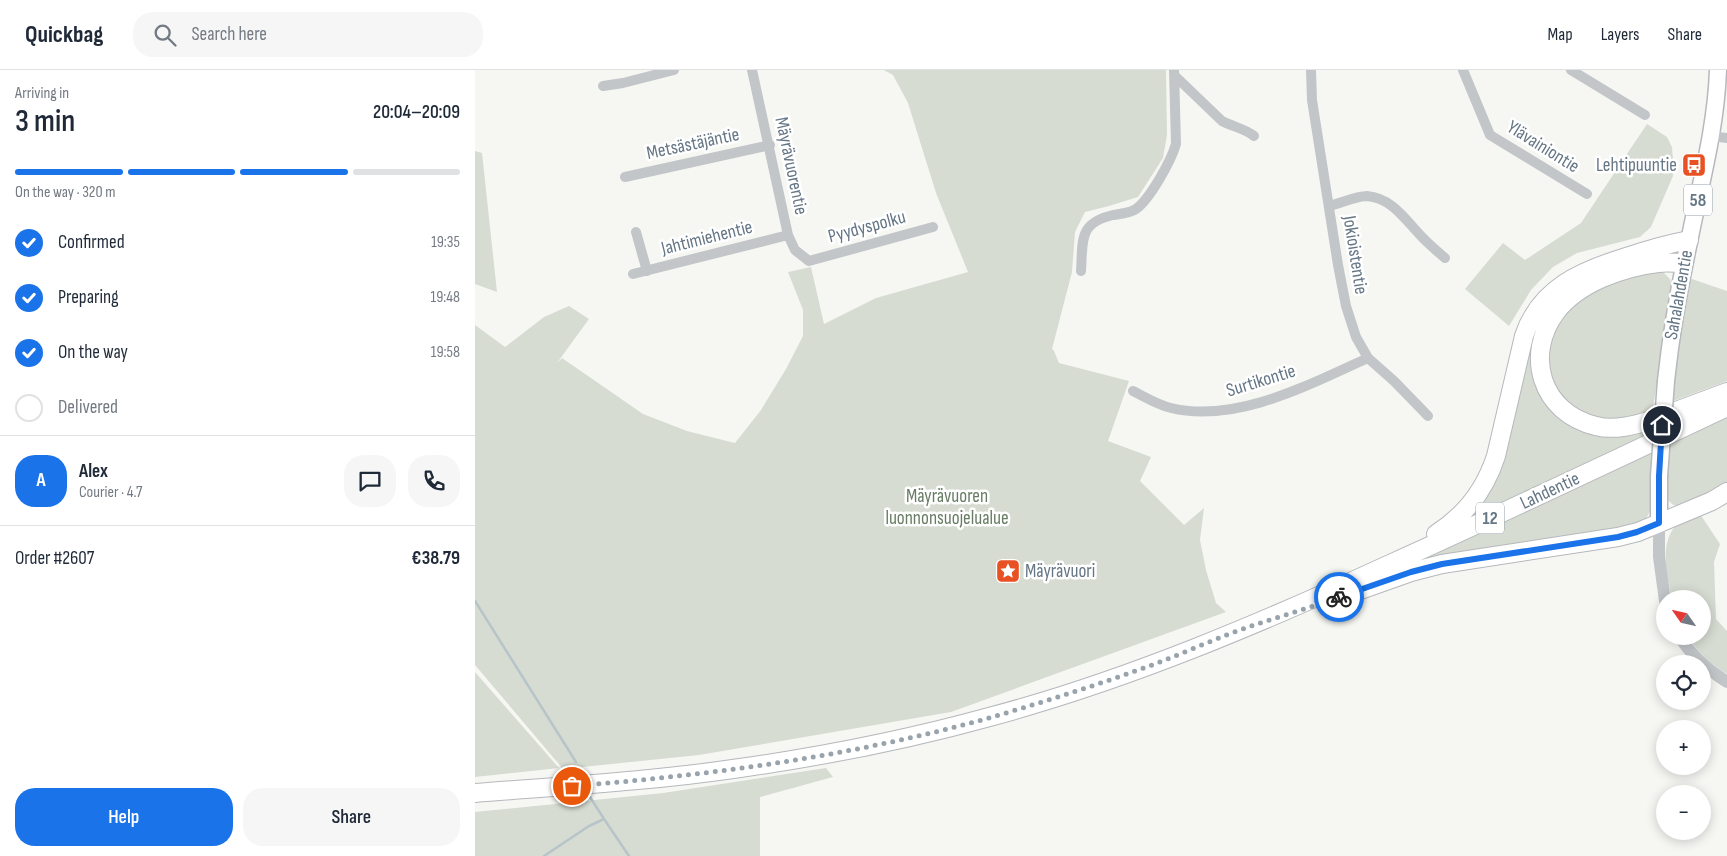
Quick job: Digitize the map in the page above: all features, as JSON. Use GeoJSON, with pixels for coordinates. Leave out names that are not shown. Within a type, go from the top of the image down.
{"type":"FeatureCollection","features":[{"type":"Feature","properties":{"kind":"highway"},"geometry":{"type":"LineString","coordinates":[[1311,600],[1433,536],[1460,517],[1472,504],[1485,484],[1496,456],[1527,327],[1539,307],[1552,292],[1575,276],[1603,264],[1668,244],[1689,240]]}},
{"type":"Feature","properties":{"kind":"highway"},"geometry":{"type":"LineString","coordinates":[[1684,263],[1658,263],[1623,271],[1595,282],[1571,297],[1557,311],[1544,333],[1539,356],[1542,377],[1549,394],[1567,412],[1579,420],[1597,427],[1606,428],[1639,424],[1727,392]]}},
{"type":"Feature","properties":{"kind":"highway","name":"Lahdentie"},"geometry":{"type":"LineString","coordinates":[[475,793],[611,783],[737,769],[929,733],[1004,713],[1155,664],[1247,628],[1563,485],[1727,407]]}},
{"type":"Feature","properties":{"kind":"highway"},"geometry":{"type":"LineString","coordinates":[[1247,628],[1411,572],[1442,564],[1603,540],[1637,532],[1712,501],[1727,492]]}},
{"type":"Feature","properties":{"kind":"main road","name":"Sahalahdentie"},"geometry":{"type":"LineString","coordinates":[[1659,523],[1659,476],[1666,380],[1672,330],[1689,240],[1719,137],[1718,70]]}},
{"type":"Feature","properties":{"kind":"street"},"geometry":{"type":"LineString","coordinates":[[603,86],[675,70]]}},
{"type":"Feature","properties":{"kind":"street","name":"Mäyrävuorentie"},"geometry":{"type":"LineString","coordinates":[[752,70],[789,235],[795,250],[809,261]]}},
{"type":"Feature","properties":{"kind":"street","name":"Jokioistentie"},"geometry":{"type":"LineString","coordinates":[[1311,70],[1312,100],[1329,206],[1346,306],[1356,337],[1368,358],[1428,416]]}},
{"type":"Feature","properties":{"kind":"street","name":"Ylävainiontie"},"geometry":{"type":"LineString","coordinates":[[1463,70],[1490,135],[1587,194]]}},
{"type":"Feature","properties":{"kind":"street"},"geometry":{"type":"LineString","coordinates":[[1571,70],[1645,115]]}},
{"type":"Feature","properties":{"kind":"street"},"geometry":{"type":"LineString","coordinates":[[1174,72],[1222,121],[1246,130],[1254,136]]}},
{"type":"Feature","properties":{"kind":"street"},"geometry":{"type":"LineString","coordinates":[[1081,271],[1083,238],[1089,226],[1099,218],[1134,211],[1146,200],[1173,154],[1176,144],[1174,72]]}},
{"type":"Feature","properties":{"kind":"street","name":"Metsästäjäntie"},"geometry":{"type":"LineString","coordinates":[[625,177],[769,145]]}},
{"type":"Feature","properties":{"kind":"street"},"geometry":{"type":"LineString","coordinates":[[1329,206],[1367,196],[1382,201],[1407,219],[1424,239],[1445,258]]}},
{"type":"Feature","properties":{"kind":"street","name":"Pyydyspolku"},"geometry":{"type":"LineString","coordinates":[[809,261],[933,227]]}},
{"type":"Feature","properties":{"kind":"street"},"geometry":{"type":"LineString","coordinates":[[636,232],[647,271]]}},
{"type":"Feature","properties":{"kind":"street","name":"Jahtimiehentie"},"geometry":{"type":"LineString","coordinates":[[633,274],[789,235]]}},
{"type":"Feature","properties":{"kind":"street","name":"Surtikontie"},"geometry":{"type":"LineString","coordinates":[[1133,391],[1171,408],[1211,412],[1235,409],[1295,390],[1368,358]]}},
{"type":"Feature","properties":{"kind":"street"},"geometry":{"type":"LineString","coordinates":[[1659,523],[1659,567],[1663,590]]}},
{"type":"Feature","properties":{"kind":"street"},"geometry":{"type":"LineString","coordinates":[[1686,645],[1694,655],[1727,682]]}},
{"type":"Feature","properties":{"kind":"green space","name":"Mäyrävuoren luonnonsuojelualue"},"geometry":{"type":"Polygon","coordinates":[[[884,70],[1166,70],[1167,135],[1163,158],[1138,197],[1085,212],[1075,232],[1072,272],[1052,349],[1059,363],[1129,381],[1108,441],[1151,457],[1140,481],[1184,525],[1204,508],[1200,540],[1206,570],[1216,603],[1226,612],[951,712],[699,755],[563,769],[475,665],[475,325],[505,347],[544,317],[569,306],[589,319],[557,363],[562,358],[643,414],[687,431],[735,443],[761,410],[786,369],[803,336],[803,310],[788,272],[811,267],[824,324],[876,298],[968,272],[936,193],[908,103],[893,75],[884,70]]]}},
{"type":"Feature","properties":{"kind":"green space"},"geometry":{"type":"Polygon","coordinates":[[[1647,124],[1667,137],[1672,147],[1673,176],[1651,227],[1640,237],[1577,253],[1553,267],[1531,290],[1509,326],[1465,289],[1503,243],[1525,260],[1581,223],[1647,124]]]}},
{"type":"Feature","properties":{"kind":"green space"},"geometry":{"type":"Polygon","coordinates":[[[475,151],[482,153],[497,292],[475,284],[475,151]]]}},
{"type":"Feature","properties":{"kind":"green space"},"geometry":{"type":"Polygon","coordinates":[[[1676,251],[1578,286],[1536,367],[1587,428],[1727,401],[1459,526],[1475,506],[1528,337],[1567,285],[1676,251]]]}},
{"type":"Feature","properties":{"kind":"green space"},"geometry":{"type":"Polygon","coordinates":[[[1661,270],[1670,279],[1673,290],[1652,413],[1617,422],[1590,420],[1556,394],[1544,354],[1563,310],[1614,278],[1661,270]]]}},
{"type":"Feature","properties":{"kind":"green space"},"geometry":{"type":"Polygon","coordinates":[[[1689,278],[1727,291],[1727,381],[1673,401],[1674,378],[1689,278]]]}},
{"type":"Feature","properties":{"kind":"green space"},"geometry":{"type":"Polygon","coordinates":[[[1727,415],[1727,485],[1682,506],[1669,502],[1666,497],[1668,444],[1727,415]]]}},
{"type":"Feature","properties":{"kind":"green space"},"geometry":{"type":"Polygon","coordinates":[[[1651,451],[1650,511],[1646,519],[1636,526],[1363,583],[1651,451]]]}},
{"type":"Feature","properties":{"kind":"green space"},"geometry":{"type":"Polygon","coordinates":[[[1700,514],[1720,544],[1714,562],[1716,619],[1727,631],[1727,674],[1711,662],[1711,655],[1703,655],[1694,645],[1711,645],[1711,590],[1670,590],[1666,570],[1668,540],[1678,523],[1688,517],[1700,514]]]}},
{"type":"Feature","properties":{"kind":"green space"},"geometry":{"type":"Polygon","coordinates":[[[475,672],[559,768],[475,777],[475,672]]]}},
{"type":"Feature","properties":{"kind":"green space"},"geometry":{"type":"Polygon","coordinates":[[[826,768],[833,777],[760,797],[760,856],[475,856],[475,812],[663,793],[826,768]]]}},
{"type":"Feature","properties":{"kind":"waterway"},"geometry":{"type":"LineString","coordinates":[[475,601],[576,762]]}},
{"type":"Feature","properties":{"kind":"waterway"},"geometry":{"type":"LineString","coordinates":[[590,797],[604,819]]}},
{"type":"Feature","properties":{"kind":"waterway"},"geometry":{"type":"LineString","coordinates":[[544,856],[589,826],[604,819],[629,856]]}},
{"type":"Feature","properties":{"kind":"way so far"},"geometry":{"type":"LineString","coordinates":[[572,786],[737,769],[858,748],[929,733],[1061,696],[1155,664],[1247,628],[1339,597]]}},
{"type":"Feature","properties":{"kind":"place","name":"Lehtipuuntie"},"geometry":{"type":"Point","coordinates":[1694,165]}},
{"type":"Feature","properties":{"kind":"place","name":"Mäyrävuori"},"geometry":{"type":"Point","coordinates":[1008,571]}},
{"type":"Feature","properties":{"kind":"route"},"geometry":{"type":"LineString","coordinates":[[1339,597],[1411,572],[1442,564],[1618,537],[1659,523],[1662,425]]}}]}
